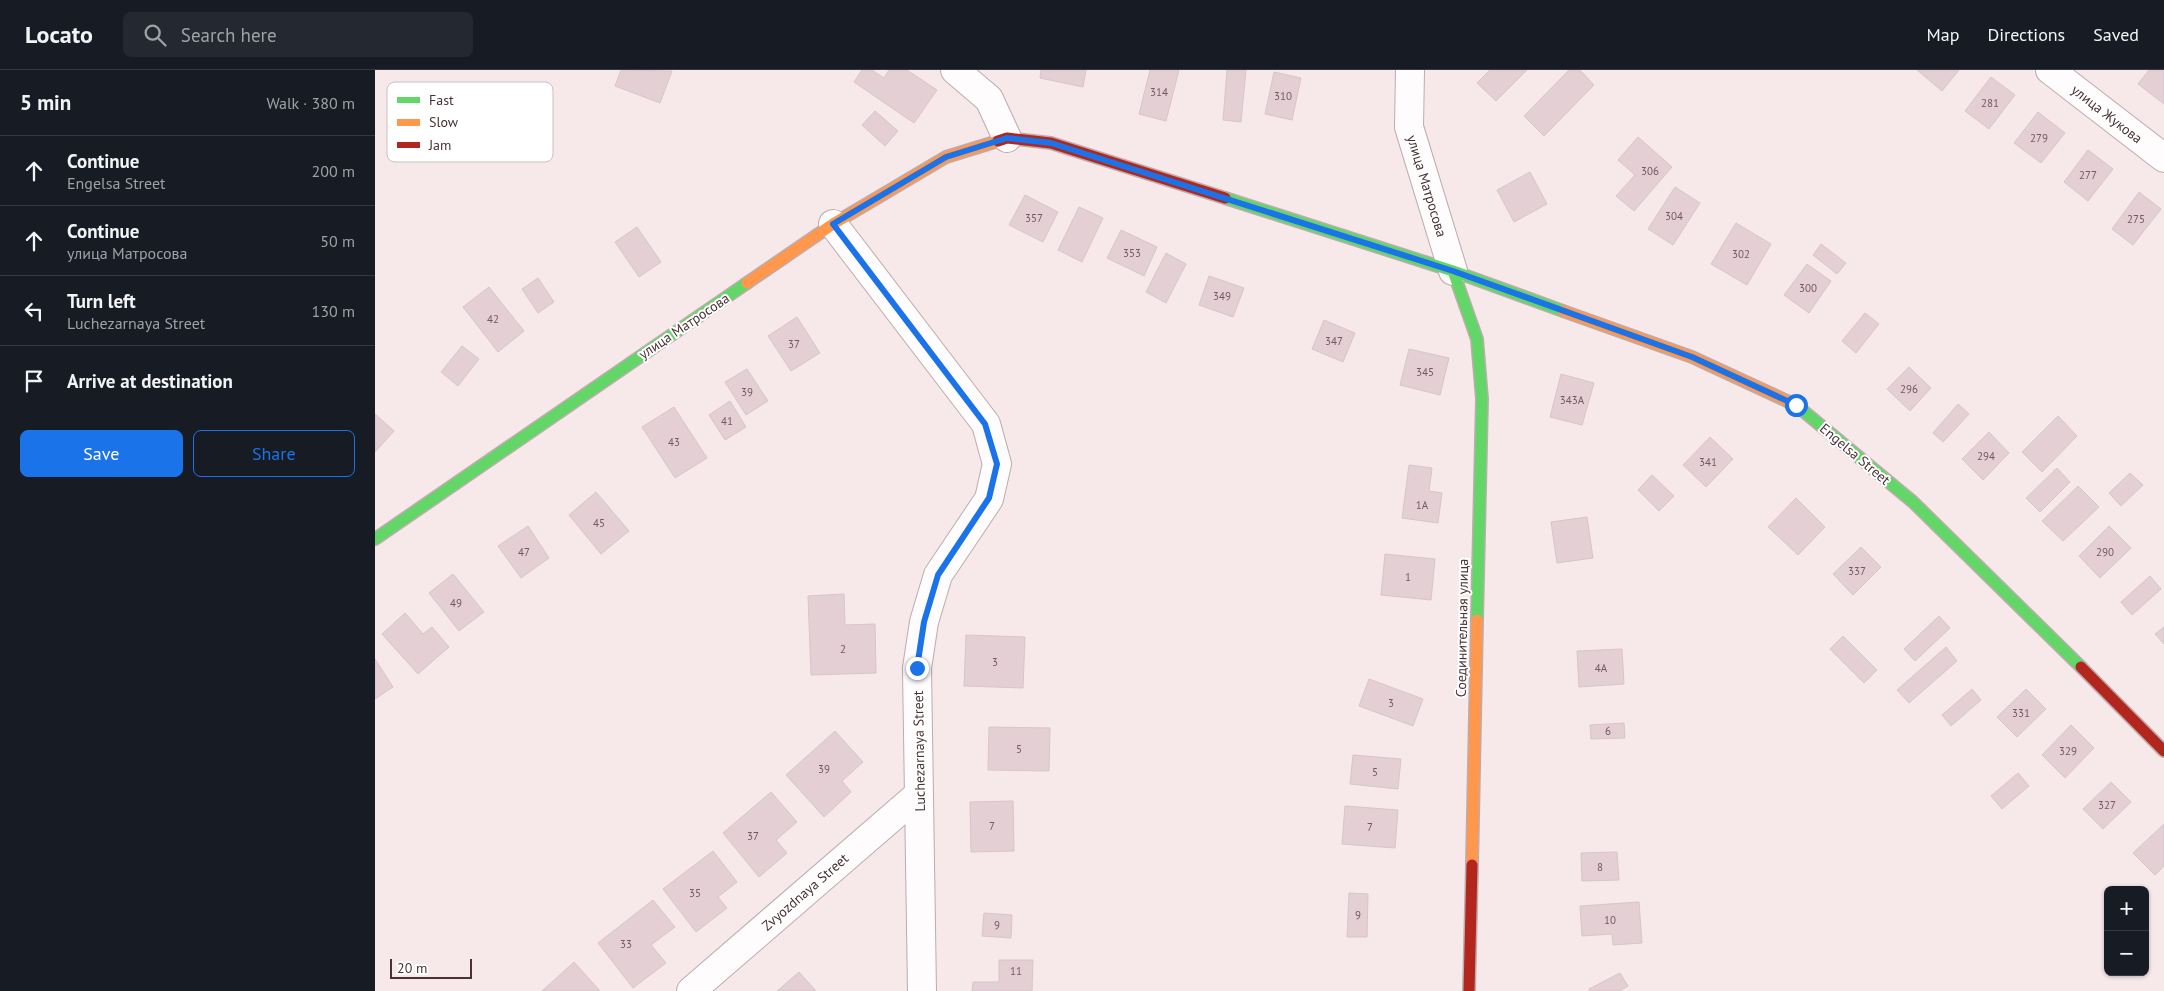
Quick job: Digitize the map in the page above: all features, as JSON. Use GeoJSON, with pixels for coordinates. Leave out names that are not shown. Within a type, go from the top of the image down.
{"type":"FeatureCollection","features":[{"type":"Feature","properties":{"kind":"street"},"geometry":{"type":"LineString","coordinates":[[955,70],[989,99],[1007,138]]}},
{"type":"Feature","properties":{"kind":"street","name":"улица Матросова"},"geometry":{"type":"LineString","coordinates":[[1410,70],[1409,127],[1453,271]]}},
{"type":"Feature","properties":{"kind":"street","name":"улица Жукова"},"geometry":{"type":"LineString","coordinates":[[2050,70],[2164,158]]}},
{"type":"Feature","properties":{"kind":"street","name":"улица Матросова"},"geometry":{"type":"LineString","coordinates":[[375,539],[833,224],[946,157],[1007,138]]}},
{"type":"Feature","properties":{"kind":"street","name":"Engelsa Street"},"geometry":{"type":"LineString","coordinates":[[1007,138],[1051,143],[1453,271],[1692,357],[1796,405],[1913,502],[2141,726],[2164,751]]}},
{"type":"Feature","properties":{"kind":"street","name":"Luchezarnaya Street"},"geometry":{"type":"LineString","coordinates":[[833,224],[985,424],[997,464],[989,498],[938,575],[924,622],[917,668],[922,991]]}},
{"type":"Feature","properties":{"kind":"street","name":"Соединительная улица"},"geometry":{"type":"LineString","coordinates":[[1453,271],[1477,339],[1482,399],[1469,991]]}},
{"type":"Feature","properties":{"kind":"street","name":"Zvyozdnaya Street"},"geometry":{"type":"LineString","coordinates":[[691,991],[919,794]]}},
{"type":"Feature","properties":{"kind":"building"},"geometry":{"type":"Polygon","coordinates":[[[621,70],[672,71],[660,103],[615,86],[621,70]]]}},
{"type":"Feature","properties":{"kind":"building"},"geometry":{"type":"Polygon","coordinates":[[[862,70],[872,70],[884,78],[889,70],[907,70],[937,90],[914,123],[854,82],[862,70]]]}},
{"type":"Feature","properties":{"kind":"building"},"geometry":{"type":"Polygon","coordinates":[[[1041,70],[1086,70],[1083,87],[1040,78],[1041,70]]]}},
{"type":"Feature","properties":{"kind":"building"},"geometry":{"type":"Polygon","coordinates":[[[1150,70],[1179,70],[1166,121],[1139,114],[1150,70]]]}},
{"type":"Feature","properties":{"kind":"building"},"geometry":{"type":"Polygon","coordinates":[[[1227,70],[1246,70],[1241,122],[1223,120],[1227,70]]]}},
{"type":"Feature","properties":{"kind":"building"},"geometry":{"type":"Polygon","coordinates":[[[1490,70],[1527,70],[1496,101],[1477,83],[1490,70]]]}},
{"type":"Feature","properties":{"kind":"building"},"geometry":{"type":"Polygon","coordinates":[[[1569,70],[1580,70],[1594,85],[1544,136],[1524,116],[1569,70]]]}},
{"type":"Feature","properties":{"kind":"building"},"geometry":{"type":"Polygon","coordinates":[[[1917,70],[1959,70],[1942,91],[1917,70]]]}},
{"type":"Feature","properties":{"kind":"building"},"geometry":{"type":"Polygon","coordinates":[[[2149,70],[2164,70],[2164,104],[2138,84],[2149,70]]]}},
{"type":"Feature","properties":{"kind":"building"},"geometry":{"type":"Polygon","coordinates":[[[1274,72],[1301,78],[1292,120],[1265,114],[1274,72]]]}},
{"type":"Feature","properties":{"kind":"building"},"geometry":{"type":"Polygon","coordinates":[[[1991,77],[2015,95],[1989,129],[1965,111],[1991,77]]]}},
{"type":"Feature","properties":{"kind":"building"},"geometry":{"type":"Polygon","coordinates":[[[875,111],[898,131],[885,146],[862,125],[875,111]]]}},
{"type":"Feature","properties":{"kind":"building"},"geometry":{"type":"Polygon","coordinates":[[[2038,112],[2065,133],[2041,163],[2014,143],[2038,112]]]}},
{"type":"Feature","properties":{"kind":"building"},"geometry":{"type":"Polygon","coordinates":[[[1638,137],[1672,167],[1634,211],[1616,196],[1635,175],[1618,160],[1638,137]]]}},
{"type":"Feature","properties":{"kind":"building"},"geometry":{"type":"Polygon","coordinates":[[[2088,150],[2113,169],[2088,201],[2064,182],[2088,150]]]}},
{"type":"Feature","properties":{"kind":"building"},"geometry":{"type":"Polygon","coordinates":[[[1530,172],[1547,204],[1514,222],[1497,190],[1530,172]]]}},
{"type":"Feature","properties":{"kind":"building"},"geometry":{"type":"Polygon","coordinates":[[[1675,187],[1700,203],[1673,245],[1648,229],[1675,187]]]}},
{"type":"Feature","properties":{"kind":"building"},"geometry":{"type":"Polygon","coordinates":[[[2139,192],[2161,209],[2133,245],[2112,229],[2139,192]]]}},
{"type":"Feature","properties":{"kind":"building"},"geometry":{"type":"Polygon","coordinates":[[[1025,195],[1058,212],[1043,242],[1009,225],[1025,195]]]}},
{"type":"Feature","properties":{"kind":"building"},"geometry":{"type":"Polygon","coordinates":[[[1079,207],[1103,218],[1082,262],[1058,250],[1079,207]]]}},
{"type":"Feature","properties":{"kind":"building"},"geometry":{"type":"Polygon","coordinates":[[[1736,223],[1771,244],[1747,285],[1711,264],[1736,223]]]}},
{"type":"Feature","properties":{"kind":"building"},"geometry":{"type":"Polygon","coordinates":[[[637,227],[661,262],[639,277],[615,242],[637,227]]]}},
{"type":"Feature","properties":{"kind":"building"},"geometry":{"type":"Polygon","coordinates":[[[1121,230],[1157,247],[1144,276],[1107,258],[1121,230]]]}},
{"type":"Feature","properties":{"kind":"building"},"geometry":{"type":"Polygon","coordinates":[[[1821,244],[1846,263],[1837,274],[1813,255],[1821,244]]]}},
{"type":"Feature","properties":{"kind":"building"},"geometry":{"type":"Polygon","coordinates":[[[1166,253],[1186,264],[1166,303],[1146,292],[1166,253]]]}},
{"type":"Feature","properties":{"kind":"building"},"geometry":{"type":"Polygon","coordinates":[[[1807,264],[1831,281],[1809,313],[1784,295],[1807,264]]]}},
{"type":"Feature","properties":{"kind":"building"},"geometry":{"type":"Polygon","coordinates":[[[1209,276],[1244,288],[1233,317],[1199,305],[1209,276]]]}},
{"type":"Feature","properties":{"kind":"building"},"geometry":{"type":"Polygon","coordinates":[[[538,278],[554,302],[538,313],[522,289],[538,278]]]}},
{"type":"Feature","properties":{"kind":"building"},"geometry":{"type":"Polygon","coordinates":[[[489,287],[524,331],[498,352],[463,307],[489,287]]]}},
{"type":"Feature","properties":{"kind":"building"},"geometry":{"type":"Polygon","coordinates":[[[1865,313],[1879,324],[1856,353],[1842,341],[1865,313]]]}},
{"type":"Feature","properties":{"kind":"building"},"geometry":{"type":"Polygon","coordinates":[[[797,317],[820,353],[791,371],[768,336],[797,317]]]}},
{"type":"Feature","properties":{"kind":"building"},"geometry":{"type":"Polygon","coordinates":[[[1324,320],[1355,333],[1343,362],[1312,349],[1324,320]]]}},
{"type":"Feature","properties":{"kind":"building"},"geometry":{"type":"Polygon","coordinates":[[[462,346],[479,359],[458,386],[441,372],[462,346]]]}},
{"type":"Feature","properties":{"kind":"building"},"geometry":{"type":"Polygon","coordinates":[[[1409,349],[1449,358],[1440,395],[1400,385],[1409,349]]]}},
{"type":"Feature","properties":{"kind":"building"},"geometry":{"type":"Polygon","coordinates":[[[1909,367],[1931,388],[1910,411],[1887,389],[1909,367]]]}},
{"type":"Feature","properties":{"kind":"building"},"geometry":{"type":"Polygon","coordinates":[[[747,369],[768,401],[746,415],[725,382],[747,369]]]}},
{"type":"Feature","properties":{"kind":"building"},"geometry":{"type":"Polygon","coordinates":[[[1561,374],[1594,383],[1582,425],[1550,417],[1561,374]]]}},
{"type":"Feature","properties":{"kind":"building"},"geometry":{"type":"Polygon","coordinates":[[[730,401],[746,427],[725,440],[709,415],[730,401]]]}},
{"type":"Feature","properties":{"kind":"building"},"geometry":{"type":"Polygon","coordinates":[[[1958,404],[1969,414],[1943,442],[1933,433],[1958,404]]]}},
{"type":"Feature","properties":{"kind":"building"},"geometry":{"type":"Polygon","coordinates":[[[674,407],[707,458],[675,478],[642,427],[674,407]]]}},
{"type":"Feature","properties":{"kind":"building"},"geometry":{"type":"Polygon","coordinates":[[[375,414],[394,431],[375,452],[375,414]]]}},
{"type":"Feature","properties":{"kind":"building"},"geometry":{"type":"Polygon","coordinates":[[[2058,416],[2077,436],[2042,472],[2022,452],[2058,416]]]}},
{"type":"Feature","properties":{"kind":"building"},"geometry":{"type":"Polygon","coordinates":[[[1989,432],[2009,453],[1983,480],[1962,459],[1989,432]]]}},
{"type":"Feature","properties":{"kind":"building"},"geometry":{"type":"Polygon","coordinates":[[[1710,437],[1733,459],[1706,487],[1683,465],[1710,437]]]}},
{"type":"Feature","properties":{"kind":"building"},"geometry":{"type":"Polygon","coordinates":[[[1409,465],[1432,468],[1429,491],[1442,493],[1438,523],[1402,518],[1409,465]]]}},
{"type":"Feature","properties":{"kind":"building"},"geometry":{"type":"Polygon","coordinates":[[[2057,468],[2070,482],[2040,512],[2026,498],[2057,468]]]}},
{"type":"Feature","properties":{"kind":"building"},"geometry":{"type":"Polygon","coordinates":[[[2130,473],[2143,485],[2121,506],[2109,493],[2130,473]]]}},
{"type":"Feature","properties":{"kind":"building"},"geometry":{"type":"Polygon","coordinates":[[[1652,475],[1674,496],[1659,511],[1638,490],[1652,475]]]}},
{"type":"Feature","properties":{"kind":"building"},"geometry":{"type":"Polygon","coordinates":[[[2078,486],[2099,507],[2063,541],[2042,521],[2078,486]]]}},
{"type":"Feature","properties":{"kind":"building"},"geometry":{"type":"Polygon","coordinates":[[[596,492],[629,531],[601,554],[569,515],[596,492]]]}},
{"type":"Feature","properties":{"kind":"building"},"geometry":{"type":"Polygon","coordinates":[[[1796,498],[1825,527],[1798,555],[1768,527],[1796,498]]]}},
{"type":"Feature","properties":{"kind":"building"},"geometry":{"type":"Polygon","coordinates":[[[1587,517],[1593,558],[1557,563],[1551,522],[1587,517]]]}},
{"type":"Feature","properties":{"kind":"building"},"geometry":{"type":"Polygon","coordinates":[[[528,526],[549,558],[521,578],[498,546],[528,526]]]}},
{"type":"Feature","properties":{"kind":"building"},"geometry":{"type":"Polygon","coordinates":[[[2109,526],[2131,548],[2100,578],[2079,556],[2109,526]]]}},
{"type":"Feature","properties":{"kind":"building"},"geometry":{"type":"Polygon","coordinates":[[[1861,547],[1881,567],[1853,595],[1833,574],[1861,547]]]}},
{"type":"Feature","properties":{"kind":"building"},"geometry":{"type":"Polygon","coordinates":[[[1385,554],[1435,559],[1431,600],[1381,595],[1385,554]]]}},
{"type":"Feature","properties":{"kind":"building"},"geometry":{"type":"Polygon","coordinates":[[[453,574],[484,612],[459,631],[429,593],[453,574]]]}},
{"type":"Feature","properties":{"kind":"building"},"geometry":{"type":"Polygon","coordinates":[[[2150,576],[2161,589],[2132,615],[2121,602],[2150,576]]]}},
{"type":"Feature","properties":{"kind":"building"},"geometry":{"type":"Polygon","coordinates":[[[844,594],[845,625],[875,624],[876,673],[811,675],[808,596],[844,594]]]}},
{"type":"Feature","properties":{"kind":"building"},"geometry":{"type":"Polygon","coordinates":[[[405,613],[423,634],[432,627],[449,647],[418,674],[382,634],[405,613]]]}},
{"type":"Feature","properties":{"kind":"building"},"geometry":{"type":"Polygon","coordinates":[[[1939,616],[1950,628],[1915,661],[1904,649],[1939,616]]]}},
{"type":"Feature","properties":{"kind":"building"},"geometry":{"type":"Polygon","coordinates":[[[2164,627],[2164,644],[2155,634],[2164,627]]]}},
{"type":"Feature","properties":{"kind":"building"},"geometry":{"type":"Polygon","coordinates":[[[966,635],[1025,637],[1023,688],[964,686],[966,635]]]}},
{"type":"Feature","properties":{"kind":"building"},"geometry":{"type":"Polygon","coordinates":[[[1843,636],[1877,670],[1864,683],[1830,649],[1843,636]]]}},
{"type":"Feature","properties":{"kind":"building"},"geometry":{"type":"Polygon","coordinates":[[[1946,647],[1957,661],[1909,703],[1897,690],[1946,647]]]}},
{"type":"Feature","properties":{"kind":"building"},"geometry":{"type":"Polygon","coordinates":[[[1622,649],[1624,684],[1579,687],[1577,651],[1622,649]]]}},
{"type":"Feature","properties":{"kind":"building"},"geometry":{"type":"Polygon","coordinates":[[[375,659],[393,687],[375,699],[375,659]]]}},
{"type":"Feature","properties":{"kind":"building"},"geometry":{"type":"Polygon","coordinates":[[[1369,679],[1423,699],[1413,726],[1359,706],[1369,679]]]}},
{"type":"Feature","properties":{"kind":"building"},"geometry":{"type":"Polygon","coordinates":[[[1972,689],[1981,700],[1951,726],[1942,715],[1972,689]]]}},
{"type":"Feature","properties":{"kind":"building"},"geometry":{"type":"Polygon","coordinates":[[[2026,689],[2046,709],[2017,737],[1997,717],[2026,689]]]}},
{"type":"Feature","properties":{"kind":"building"},"geometry":{"type":"Polygon","coordinates":[[[1624,723],[1625,738],[1591,739],[1590,725],[1624,723]]]}},
{"type":"Feature","properties":{"kind":"building"},"geometry":{"type":"Polygon","coordinates":[[[2071,725],[2094,748],[2065,778],[2042,755],[2071,725]]]}},
{"type":"Feature","properties":{"kind":"building"},"geometry":{"type":"Polygon","coordinates":[[[989,727],[1050,728],[1049,771],[988,770],[989,727]]]}},
{"type":"Feature","properties":{"kind":"building"},"geometry":{"type":"Polygon","coordinates":[[[835,731],[863,762],[842,781],[851,792],[824,817],[786,775],[835,731]]]}},
{"type":"Feature","properties":{"kind":"building"},"geometry":{"type":"Polygon","coordinates":[[[1353,755],[1401,759],[1398,789],[1350,784],[1353,755]]]}},
{"type":"Feature","properties":{"kind":"building"},"geometry":{"type":"Polygon","coordinates":[[[2018,773],[2029,786],[2002,809],[1991,796],[2018,773]]]}},
{"type":"Feature","properties":{"kind":"building"},"geometry":{"type":"Polygon","coordinates":[[[2111,782],[2131,802],[2103,829],[2083,809],[2111,782]]]}},
{"type":"Feature","properties":{"kind":"building"},"geometry":{"type":"Polygon","coordinates":[[[771,792],[797,822],[776,840],[787,853],[759,877],[723,833],[771,792]]]}},
{"type":"Feature","properties":{"kind":"building"},"geometry":{"type":"Polygon","coordinates":[[[1013,801],[1014,851],[971,852],[970,802],[1013,801]]]}},
{"type":"Feature","properties":{"kind":"building"},"geometry":{"type":"Polygon","coordinates":[[[1345,806],[1398,810],[1395,848],[1342,844],[1345,806]]]}},
{"type":"Feature","properties":{"kind":"building"},"geometry":{"type":"Polygon","coordinates":[[[2164,824],[2164,866],[2155,875],[2133,853],[2164,824]]]}},
{"type":"Feature","properties":{"kind":"building"},"geometry":{"type":"Polygon","coordinates":[[[713,851],[737,882],[718,897],[727,908],[696,932],[663,889],[713,851]]]}},
{"type":"Feature","properties":{"kind":"building"},"geometry":{"type":"Polygon","coordinates":[[[1617,852],[1619,880],[1582,881],[1581,853],[1617,852]]]}},
{"type":"Feature","properties":{"kind":"building"},"geometry":{"type":"Polygon","coordinates":[[[1349,893],[1368,894],[1367,937],[1347,937],[1349,893]]]}},
{"type":"Feature","properties":{"kind":"building"},"geometry":{"type":"Polygon","coordinates":[[[653,900],[675,927],[651,945],[666,963],[633,988],[598,943],[653,900]]]}},
{"type":"Feature","properties":{"kind":"building"},"geometry":{"type":"Polygon","coordinates":[[[1639,902],[1642,943],[1613,945],[1612,934],[1582,936],[1580,906],[1639,902]]]}},
{"type":"Feature","properties":{"kind":"building"},"geometry":{"type":"Polygon","coordinates":[[[984,913],[1012,915],[1011,938],[982,936],[984,913]]]}},
{"type":"Feature","properties":{"kind":"building"},"geometry":{"type":"Polygon","coordinates":[[[999,960],[1033,960],[1032,991],[972,991],[973,982],[999,982],[999,960]]]}},
{"type":"Feature","properties":{"kind":"building"},"geometry":{"type":"Polygon","coordinates":[[[574,962],[600,991],[542,991],[574,962]]]}},
{"type":"Feature","properties":{"kind":"building"},"geometry":{"type":"Polygon","coordinates":[[[799,972],[816,991],[777,991],[799,972]]]}},
{"type":"Feature","properties":{"kind":"building"},"geometry":{"type":"Polygon","coordinates":[[[1620,973],[1628,986],[1620,991],[1590,991],[1589,989],[1620,973]]]}},
{"type":"Feature","properties":{"kind":"traffic: fast"},"geometry":{"type":"LineString","coordinates":[[1225,198],[1453,271],[1563,311]]}},
{"type":"Feature","properties":{"kind":"traffic: fast"},"geometry":{"type":"LineString","coordinates":[[1453,271],[1477,339],[1482,399],[1477,620]]}},
{"type":"Feature","properties":{"kind":"traffic: fast"},"geometry":{"type":"LineString","coordinates":[[375,539],[747,283]]}},
{"type":"Feature","properties":{"kind":"traffic: fast"},"geometry":{"type":"LineString","coordinates":[[1787,401],[1796,405],[1913,502],[2081,667]]}},
{"type":"Feature","properties":{"kind":"traffic: slow"},"geometry":{"type":"LineString","coordinates":[[747,283],[833,224],[946,157],[998,141]]}},
{"type":"Feature","properties":{"kind":"traffic: slow"},"geometry":{"type":"LineString","coordinates":[[1563,311],[1692,357],[1787,401]]}},
{"type":"Feature","properties":{"kind":"traffic: slow"},"geometry":{"type":"LineString","coordinates":[[1472,865],[1477,620]]}},
{"type":"Feature","properties":{"kind":"traffic: jam"},"geometry":{"type":"LineString","coordinates":[[998,141],[1007,138],[1051,143],[1225,198]]}},
{"type":"Feature","properties":{"kind":"traffic: jam"},"geometry":{"type":"LineString","coordinates":[[2081,667],[2164,751]]}},
{"type":"Feature","properties":{"kind":"traffic: jam"},"geometry":{"type":"LineString","coordinates":[[1469,991],[1472,865]]}},
{"type":"Feature","properties":{"kind":"route"},"geometry":{"type":"LineString","coordinates":[[917,668],[924,622],[938,575],[989,498],[997,464],[985,424],[833,224],[946,157],[1007,138],[1051,143],[1453,271],[1692,357],[1796,405]]}}]}
